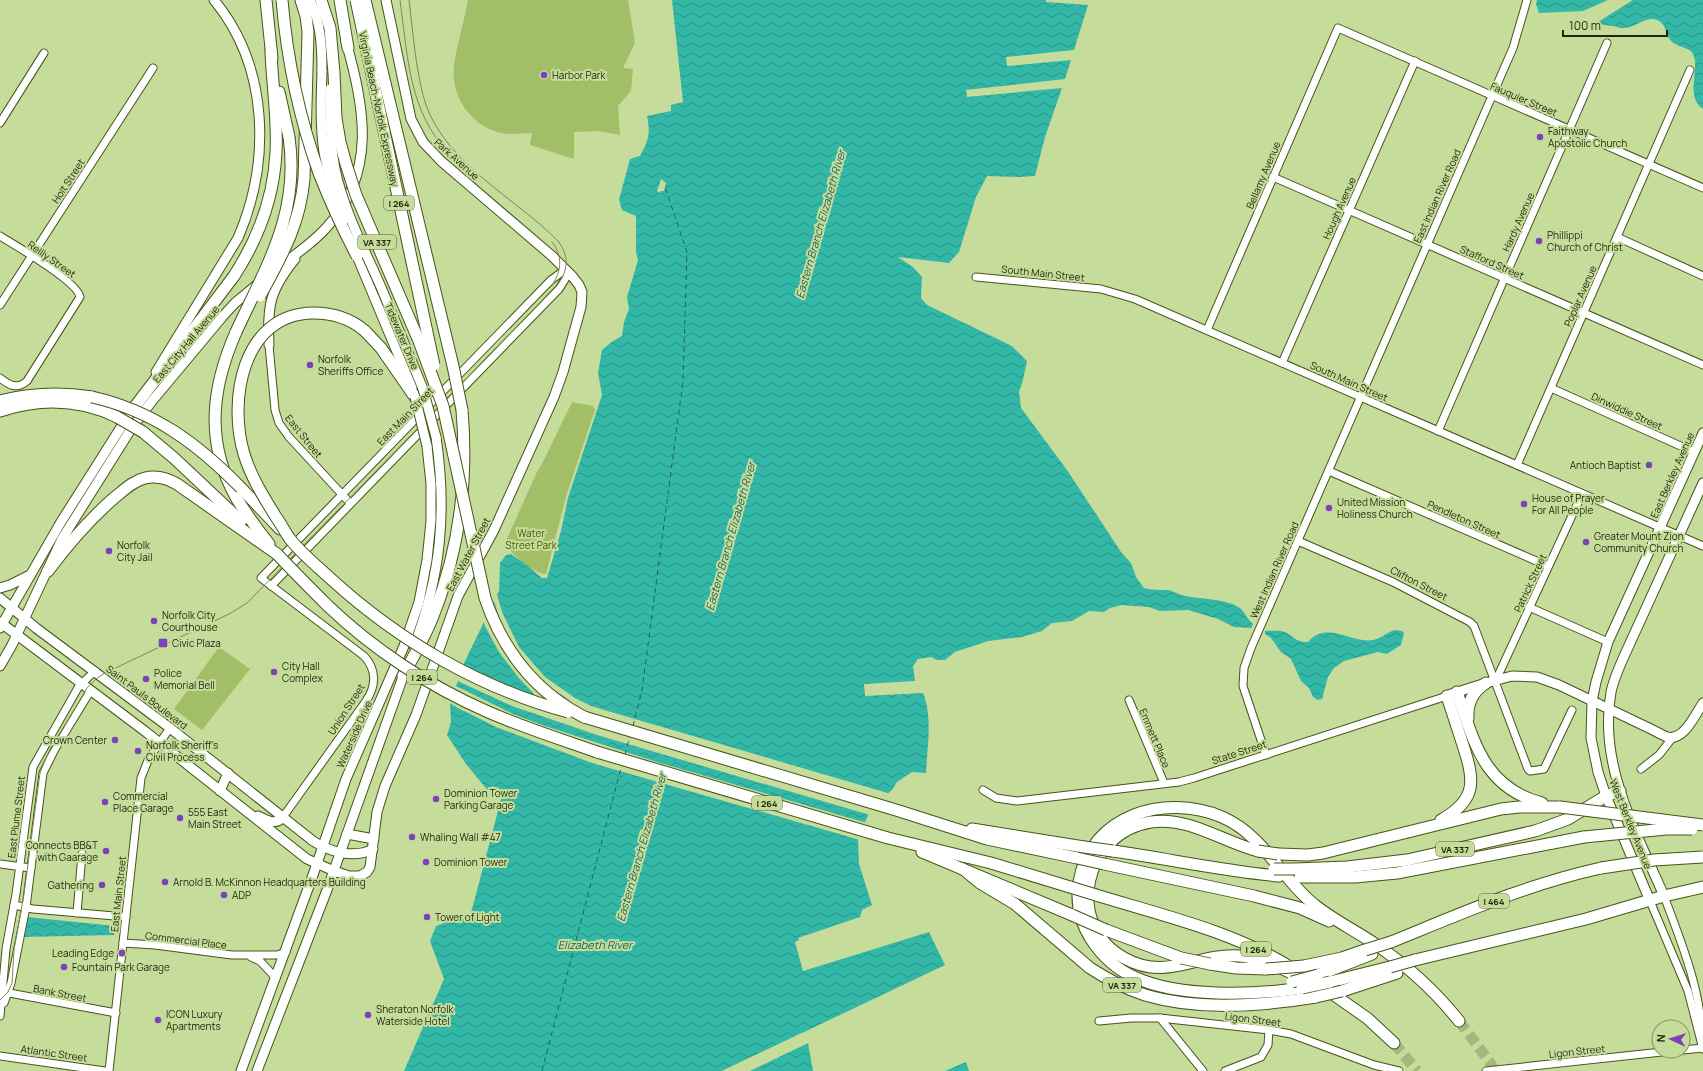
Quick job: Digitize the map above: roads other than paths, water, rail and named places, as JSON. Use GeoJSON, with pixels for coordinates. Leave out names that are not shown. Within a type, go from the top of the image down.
{"type":"FeatureCollection","features":[{"type":"Feature","properties":{"kind":"highway","name":"I 264"},"geometry":{"type":"LineString","coordinates":[[266,0],[271,51],[289,137],[291,180],[286,216],[272,253],[236,332],[220,375],[216,396],[215,417],[219,451],[227,477],[244,510],[277,554],[329,607],[372,643],[414,672],[452,694],[510,722],[597,752],[888,838],[991,863],[1198,926],[1238,941],[1277,959],[1329,987],[1367,1018],[1394,1043]]}},
{"type":"Feature","properties":{"kind":"highway"},"geometry":{"type":"LineString","coordinates":[[282,0],[291,72],[307,136],[324,185],[357,256]]}},
{"type":"Feature","properties":{"kind":"highway"},"geometry":{"type":"LineString","coordinates":[[236,332],[258,300],[290,239],[298,215],[304,179],[308,32],[306,16],[301,0]]}},
{"type":"Feature","properties":{"kind":"highway","name":"VA 337"},"geometry":{"type":"LineString","coordinates":[[322,0],[328,18],[332,50],[329,72],[335,102],[338,130],[348,174],[419,341],[443,406]]}},
{"type":"Feature","properties":{"kind":"highway"},"geometry":{"type":"LineString","coordinates":[[340,0],[348,48]]}},
{"type":"Feature","properties":{"kind":"highway","name":"Virginia Beach-Norfolk Expressway"},"geometry":{"type":"LineString","coordinates":[[356,0],[443,406]]}},
{"type":"Feature","properties":{"kind":"highway"},"geometry":{"type":"LineString","coordinates":[[365,0],[453,366],[462,410],[464,445],[462,490],[453,551],[446,578],[432,618],[403,676]]}},
{"type":"Feature","properties":{"kind":"highway"},"geometry":{"type":"LineString","coordinates":[[134,408],[234,276],[244,260],[261,224],[272,185],[276,152],[271,51]]}},
{"type":"Feature","properties":{"kind":"highway"},"geometry":{"type":"LineString","coordinates":[[290,539],[259,490],[243,449],[239,425],[238,402],[245,366],[253,349],[265,333],[277,324],[309,313],[332,314],[349,320],[365,331],[381,348],[415,397]]}},
{"type":"Feature","properties":{"kind":"highway"},"geometry":{"type":"LineString","coordinates":[[0,401],[20,396],[44,394],[68,394],[92,397],[123,405],[169,427],[189,441],[229,475],[290,539],[349,595],[374,615],[420,647],[450,665],[532,702],[584,717]]}},
{"type":"Feature","properties":{"kind":"highway"},"geometry":{"type":"LineString","coordinates":[[0,411],[32,404],[61,402],[85,404],[117,417],[143,432],[174,458],[277,554]]}},
{"type":"Feature","properties":{"kind":"highway","name":"I 264"},"geometry":{"type":"LineString","coordinates":[[443,406],[485,598],[496,627],[514,657],[536,683],[551,697],[566,707],[584,717],[606,724],[896,810],[987,839],[1254,896],[1300,908],[1348,929],[1374,943],[1412,972],[1440,998],[1459,1021]]}},
{"type":"Feature","properties":{"kind":"highway"},"geometry":{"type":"LineString","coordinates":[[48,571],[75,535],[102,509],[132,484],[140,480],[154,477],[169,479],[177,484],[277,554]]}},
{"type":"Feature","properties":{"kind":"highway"},"geometry":{"type":"LineString","coordinates":[[1469,726],[1469,702],[1475,691],[1491,681]]}},
{"type":"Feature","properties":{"kind":"highway"},"geometry":{"type":"LineString","coordinates":[[1452,694],[1469,726],[1478,753],[1485,764],[1502,783],[1524,797],[1560,807]]}},
{"type":"Feature","properties":{"kind":"highway"},"geometry":{"type":"LineString","coordinates":[[1428,827],[1460,808],[1466,800],[1471,781],[1469,763],[1452,694]]}},
{"type":"Feature","properties":{"kind":"highway"},"geometry":{"type":"LineString","coordinates":[[1606,796],[1620,790]]}},
{"type":"Feature","properties":{"kind":"highway","name":"VA 337"},"geometry":{"type":"LineString","coordinates":[[952,827],[988,831],[1022,838],[1203,865],[1225,864],[1277,872],[1297,873],[1407,860],[1516,836],[1568,819],[1606,796]]}},
{"type":"Feature","properties":{"kind":"highway"},"geometry":{"type":"LineString","coordinates":[[1348,929],[1312,903],[1254,839],[1237,826],[1221,817],[1199,810],[1168,807],[1138,814],[1121,822],[1108,831],[1094,845],[1080,876],[1078,894],[1079,911],[1084,926],[1098,950],[1112,964],[1121,970],[1134,977],[1158,985],[1197,991],[1242,992],[1297,985],[1329,987],[1349,978],[1364,974],[1394,970]]}},
{"type":"Feature","properties":{"kind":"highway"},"geometry":{"type":"LineString","coordinates":[[1329,987],[1248,957],[1214,957],[1177,966],[1158,968],[1133,963],[1115,952],[1107,944],[1092,922],[1087,896],[1090,877],[1098,856],[1109,843],[1121,833],[1136,826],[1152,822],[1175,822],[1258,851],[1278,854],[1308,855],[1322,853],[1501,809],[1519,807],[1560,807],[1703,825]]}},
{"type":"Feature","properties":{"kind":"highway"},"geometry":{"type":"LineString","coordinates":[[1297,873],[1355,877],[1397,873],[1584,837],[1666,829],[1703,829]]}},
{"type":"Feature","properties":{"kind":"highway","name":"VA 337"},"geometry":{"type":"LineString","coordinates":[[888,838],[963,869],[980,883],[1015,904],[1090,968],[1102,975],[1145,994],[1161,998],[1197,1003],[1224,1005],[1266,1004],[1316,997],[1359,986],[1373,981],[1394,970],[1418,962],[1650,901],[1664,896]]}},
{"type":"Feature","properties":{"kind":"highway","name":"I 464"},"geometry":{"type":"LineString","coordinates":[[1345,960],[1515,893],[1561,878],[1601,868],[1654,860],[1703,858]]}},
{"type":"Feature","properties":{"kind":"highway"},"geometry":{"type":"LineString","coordinates":[[963,869],[1106,930],[1181,958],[1236,968],[1266,969],[1304,966],[1345,960]]}},
{"type":"Feature","properties":{"kind":"highway"},"geometry":{"type":"LineString","coordinates":[[1664,896],[1703,887]]}},
{"type":"Feature","properties":{"kind":"highway"},"geometry":{"type":"LineString","coordinates":[[1297,985],[1335,968],[1345,960]]}},
{"type":"Feature","properties":{"kind":"main road","name":"East City Hall Avenue"},"geometry":{"type":"LineString","coordinates":[[1,624],[64,517],[134,408],[232,249],[247,216],[256,181],[259,155],[260,130],[258,104],[241,44],[231,24],[214,0]]}},
{"type":"Feature","properties":{"kind":"main road","name":"Tidewater Drive"},"geometry":{"type":"LineString","coordinates":[[310,0],[317,17],[329,72],[330,123],[336,170],[350,216],[423,389],[436,437],[441,488],[439,550],[429,603],[403,676]]}},
{"type":"Feature","properties":{"kind":"main road","name":"East City Hall Avenue"},"geometry":{"type":"LineString","coordinates":[[0,666],[17,635],[68,529],[145,411],[229,308],[325,230],[336,217],[353,187],[360,163],[363,139],[362,121],[348,48],[334,0]]}},
{"type":"Feature","properties":{"kind":"main road","name":"Park Avenue"},"geometry":{"type":"LineString","coordinates":[[386,0],[409,112],[420,139],[441,161],[567,271]]}},
{"type":"Feature","properties":{"kind":"main road","name":"Tidewater Drive"},"geometry":{"type":"LineString","coordinates":[[329,72],[321,125],[325,156],[333,189],[357,256],[415,397]]}},
{"type":"Feature","properties":{"kind":"main road"},"geometry":{"type":"LineString","coordinates":[[269,345],[269,312],[273,292],[284,273],[302,249]]}},
{"type":"Feature","properties":{"kind":"main road","name":"East Water Street"},"geometry":{"type":"LineString","coordinates":[[334,871],[353,876],[365,873],[371,864],[375,823],[385,786],[416,715],[458,596],[494,530],[559,385],[578,321],[582,301],[582,292],[579,285],[567,271]]}},
{"type":"Feature","properties":{"kind":"main road","name":"Waterside Drive"},"geometry":{"type":"LineString","coordinates":[[242,1071],[286,952],[350,767],[404,646],[419,602],[427,560],[431,521],[431,484],[427,446],[415,397]]}},
{"type":"Feature","properties":{"kind":"main road","name":"East Berkley Avenue"},"geometry":{"type":"LineString","coordinates":[[1660,527],[1703,433]]}},
{"type":"Feature","properties":{"kind":"main road"},"geometry":{"type":"LineString","coordinates":[[1679,535],[1703,483]]}},
{"type":"Feature","properties":{"kind":"main road","name":"West Berkley Avenue"},"geometry":{"type":"LineString","coordinates":[[1650,901],[1606,796],[1598,772],[1591,738],[1592,701],[1608,642],[1660,527]]}},
{"type":"Feature","properties":{"kind":"main road","name":"West Berkley Avenue"},"geometry":{"type":"LineString","coordinates":[[1664,896],[1620,790],[1610,752],[1609,709],[1615,678],[1679,535]]}},
{"type":"Feature","properties":{"kind":"main road"},"geometry":{"type":"LineString","coordinates":[[0,588],[10,586],[29,576]]}},
{"type":"Feature","properties":{"kind":"main road","name":"Saint Pauls Boulevard"},"geometry":{"type":"LineString","coordinates":[[0,598],[228,773],[313,841],[341,852]]}},
{"type":"Feature","properties":{"kind":"main road"},"geometry":{"type":"LineString","coordinates":[[1,624],[159,742],[307,859],[334,871]]}},
{"type":"Feature","properties":{"kind":"main road"},"geometry":{"type":"LineString","coordinates":[[256,1071],[334,871],[403,676]]}},
{"type":"Feature","properties":{"kind":"main road"},"geometry":{"type":"LineString","coordinates":[[1491,681],[1512,676],[1537,677],[1559,685],[1668,737],[1673,737],[1684,732],[1703,704]]}},
{"type":"Feature","properties":{"kind":"main road","name":"State Street"},"geometry":{"type":"LineString","coordinates":[[1452,694],[1491,681]]}},
{"type":"Feature","properties":{"kind":"main road"},"geometry":{"type":"LineString","coordinates":[[220,791],[228,773]]}},
{"type":"Feature","properties":{"kind":"main road"},"geometry":{"type":"LineString","coordinates":[[244,810],[275,823],[283,817]]}},
{"type":"Feature","properties":{"kind":"main road"},"geometry":{"type":"LineString","coordinates":[[364,836],[375,823]]}},
{"type":"Feature","properties":{"kind":"main road"},"geometry":{"type":"LineString","coordinates":[[347,834],[374,839]]}},
{"type":"Feature","properties":{"kind":"main road"},"geometry":{"type":"LineString","coordinates":[[341,852],[360,854],[373,849]]}},
{"type":"Feature","properties":{"kind":"street","name":"East Indian River Road"},"geometry":{"type":"LineString","coordinates":[[1360,397],[1513,48],[1528,0]]}},
{"type":"Feature","properties":{"kind":"street","name":"Fauquier Street"},"geometry":{"type":"LineString","coordinates":[[1338,28],[1703,188]]}},
{"type":"Feature","properties":{"kind":"street","name":"Bellamy Avenue"},"geometry":{"type":"LineString","coordinates":[[1207,330],[1338,28]]}},
{"type":"Feature","properties":{"kind":"street","name":"Hardy Avenue"},"geometry":{"type":"LineString","coordinates":[[1438,431],[1608,44]]}},
{"type":"Feature","properties":{"kind":"street"},"geometry":{"type":"LineString","coordinates":[[0,123],[44,53]]}},
{"type":"Feature","properties":{"kind":"street","name":"Hough Avenue"},"geometry":{"type":"LineString","coordinates":[[1282,363],[1415,61]]}},
{"type":"Feature","properties":{"kind":"street","name":"Holt Street"},"geometry":{"type":"LineString","coordinates":[[0,305],[153,68]]}},
{"type":"Feature","properties":{"kind":"street","name":"Poplar Avenue"},"geometry":{"type":"LineString","coordinates":[[1517,465],[1690,70]]}},
{"type":"Feature","properties":{"kind":"street","name":"Stafford Street"},"geometry":{"type":"LineString","coordinates":[[1273,177],[1703,365]]}},
{"type":"Feature","properties":{"kind":"street","name":"Reilly Street"},"geometry":{"type":"LineString","coordinates":[[0,236],[32,256],[64,279],[79,293],[79,300],[27,381],[20,386],[10,385],[0,378]]}},
{"type":"Feature","properties":{"kind":"street"},"geometry":{"type":"LineString","coordinates":[[1617,237],[1703,276]]}},
{"type":"Feature","properties":{"kind":"street","name":"East Main Street"},"geometry":{"type":"LineString","coordinates":[[261,578],[551,280],[567,271]]}},
{"type":"Feature","properties":{"kind":"street"},"geometry":{"type":"LineString","coordinates":[[271,586],[561,286],[567,271]]}},
{"type":"Feature","properties":{"kind":"street","name":"South Main Street"},"geometry":{"type":"LineString","coordinates":[[976,277],[1080,287],[1119,293],[1703,546]]}},
{"type":"Feature","properties":{"kind":"street","name":"East Street"},"geometry":{"type":"LineString","coordinates":[[269,345],[275,410],[279,423],[350,503]]}},
{"type":"Feature","properties":{"kind":"street","name":"Dinwiddie Street"},"geometry":{"type":"LineString","coordinates":[[1551,388],[1694,452]]}},
{"type":"Feature","properties":{"kind":"street","name":"West Indian River Road"},"geometry":{"type":"LineString","coordinates":[[1266,755],[1243,686],[1244,668],[1254,640],[1360,397]]}},
{"type":"Feature","properties":{"kind":"street","name":"Pendleton Street"},"geometry":{"type":"LineString","coordinates":[[1329,471],[1548,566]]}},
{"type":"Feature","properties":{"kind":"street","name":"Patrick Street"},"geometry":{"type":"LineString","coordinates":[[1491,681],[1529,607],[1582,494]]}},
{"type":"Feature","properties":{"kind":"street","name":"Clifton Street"},"geometry":{"type":"LineString","coordinates":[[1298,541],[1393,582],[1470,622],[1477,631],[1491,681],[1530,771],[1544,770],[1572,710]]}},
{"type":"Feature","properties":{"kind":"street","name":"Union Street"},"geometry":{"type":"LineString","coordinates":[[261,578],[364,656],[372,667],[374,677],[373,687],[366,701],[283,817]]}},
{"type":"Feature","properties":{"kind":"street"},"geometry":{"type":"LineString","coordinates":[[1529,607],[1608,642]]}},
{"type":"Feature","properties":{"kind":"street","name":"East Plume Street"},"geometry":{"type":"LineString","coordinates":[[1,1013],[6,949],[14,905],[33,767],[81,683],[95,671]]}},
{"type":"Feature","properties":{"kind":"street","name":"East Plume Street"},"geometry":{"type":"LineString","coordinates":[[3,992],[11,983],[26,908],[43,773],[55,749],[91,690]]}},
{"type":"Feature","properties":{"kind":"street","name":"State Street"},"geometry":{"type":"LineString","coordinates":[[983,790],[996,798],[1017,801],[1194,778],[1452,694]]}},
{"type":"Feature","properties":{"kind":"street","name":"Emmett Place"},"geometry":{"type":"LineString","coordinates":[[1129,700],[1164,783]]}},
{"type":"Feature","properties":{"kind":"street","name":"East Main Street"},"geometry":{"type":"LineString","coordinates":[[109,1071],[141,778],[149,758],[170,728]]}},
{"type":"Feature","properties":{"kind":"street"},"geometry":{"type":"LineString","coordinates":[[1641,769],[1659,755],[1673,737]]}},
{"type":"Feature","properties":{"kind":"street"},"geometry":{"type":"LineString","coordinates":[[77,913],[82,854]]}},
{"type":"Feature","properties":{"kind":"street"},"geometry":{"type":"LineString","coordinates":[[0,864],[31,868]]}},
{"type":"Feature","properties":{"kind":"street","name":"West Berkley Avenue"},"geometry":{"type":"LineString","coordinates":[[1664,896],[1692,968],[1703,1020],[1701,1038]]}},
{"type":"Feature","properties":{"kind":"street","name":"West Berkley Avenue"},"geometry":{"type":"LineString","coordinates":[[1650,901],[1688,992],[1703,1048]]}},
{"type":"Feature","properties":{"kind":"street"},"geometry":{"type":"LineString","coordinates":[[14,905],[26,908],[126,917]]}},
{"type":"Feature","properties":{"kind":"street","name":"Commercial Place"},"geometry":{"type":"LineString","coordinates":[[123,943],[155,945],[247,956],[277,955],[286,952]]}},
{"type":"Feature","properties":{"kind":"street","name":"Commercial Place"},"geometry":{"type":"LineString","coordinates":[[247,956],[260,961],[276,978]]}},
{"type":"Feature","properties":{"kind":"street","name":"Bank Street"},"geometry":{"type":"LineString","coordinates":[[3,992],[116,1013]]}},
{"type":"Feature","properties":{"kind":"street"},"geometry":{"type":"LineString","coordinates":[[1160,1018],[1203,1071]]}},
{"type":"Feature","properties":{"kind":"street","name":"Ligon Street"},"geometry":{"type":"LineString","coordinates":[[1099,1020],[1160,1018],[1269,1030],[1291,1034],[1374,1065],[1399,1071]]}},
{"type":"Feature","properties":{"kind":"street"},"geometry":{"type":"LineString","coordinates":[[1225,1071],[1261,1056],[1268,1045],[1269,1030]]}},
{"type":"Feature","properties":{"kind":"street"},"geometry":{"type":"LineString","coordinates":[[1691,1049],[1703,1048]]}},
{"type":"Feature","properties":{"kind":"street","name":"Ligon Street"},"geometry":{"type":"LineString","coordinates":[[1486,1071],[1651,1053]]}},
{"type":"Feature","properties":{"kind":"street","name":"Atlantic Street"},"geometry":{"type":"LineString","coordinates":[[0,1056],[105,1071]]}},
{"type":"Feature","properties":{"kind":"water"},"geometry":{"type":"Polygon","coordinates":[[[672,0],[1046,0],[1046,2],[1088,5],[1074,50],[1006,57],[1007,66],[1071,60],[1065,79],[966,90],[967,97],[1062,88],[1045,137],[1035,176],[987,176],[976,197],[959,252],[949,263],[898,257],[913,267],[922,277],[921,298],[927,305],[1012,346],[1027,361],[1019,392],[1021,408],[1067,470],[1121,552],[1131,563],[1136,577],[1144,588],[1153,590],[1168,590],[1185,596],[1214,600],[1235,605],[1243,611],[1253,624],[1251,628],[1234,627],[1218,619],[1188,610],[1160,611],[1149,607],[1121,605],[1110,608],[1104,612],[1089,611],[1072,621],[1052,623],[1042,631],[1022,637],[988,641],[955,652],[945,660],[937,660],[931,657],[918,659],[913,666],[915,681],[864,684],[865,696],[923,693],[929,722],[926,773],[912,772],[897,782],[892,790],[871,809],[858,838],[859,864],[872,905],[862,910],[860,917],[798,938],[799,940],[795,942],[803,971],[929,932],[945,965],[722,1071],[404,1071],[444,979],[430,941],[436,926],[471,913],[502,796],[499,788],[492,786],[489,792],[466,764],[447,735],[451,722],[450,703],[465,661],[499,591],[500,563],[506,555],[511,554],[542,578],[547,578],[561,531],[568,498],[602,395],[598,373],[602,350],[622,336],[624,322],[629,309],[627,297],[638,260],[636,252],[636,216],[622,210],[619,200],[630,159],[640,156],[645,146],[649,133],[647,116],[671,111],[671,105],[683,102],[672,0]]]}},
{"type":"Feature","properties":{"kind":"water"},"geometry":{"type":"Polygon","coordinates":[[[1537,0],[1608,0],[1583,11],[1539,13],[1536,4],[1537,0]]]}},
{"type":"Feature","properties":{"kind":"water"},"geometry":{"type":"Polygon","coordinates":[[[1633,0],[1703,0],[1703,109],[1697,103],[1694,96],[1694,57],[1691,51],[1676,45],[1670,40],[1662,23],[1655,19],[1650,19],[1633,26],[1622,28],[1603,25],[1598,22],[1633,0]]]}},
{"type":"Feature","properties":{"kind":"water"},"geometry":{"type":"Polygon","coordinates":[[[1395,630],[1402,631],[1404,633],[1401,645],[1387,654],[1378,652],[1344,661],[1334,668],[1328,677],[1322,699],[1318,700],[1313,697],[1309,688],[1301,681],[1291,659],[1281,652],[1271,638],[1265,634],[1265,631],[1283,631],[1304,642],[1308,642],[1315,636],[1323,633],[1340,634],[1357,639],[1373,640],[1395,630]]]}},
{"type":"Feature","properties":{"kind":"water"},"geometry":{"type":"Polygon","coordinates":[[[27,917],[115,926],[114,935],[22,937],[27,917]]]}},
{"type":"Feature","properties":{"kind":"water"},"geometry":{"type":"Polygon","coordinates":[[[808,1043],[813,1071],[750,1071],[808,1043]]]}},
{"type":"Feature","properties":{"kind":"water"},"geometry":{"type":"Polygon","coordinates":[[[966,1062],[969,1071],[945,1071],[966,1062]]]}},
{"type":"Feature","properties":{"kind":"tunnel"},"geometry":{"type":"LineString","coordinates":[[1459,1021],[1495,1071]]}},
{"type":"Feature","properties":{"kind":"tunnel"},"geometry":{"type":"LineString","coordinates":[[1394,1043],[1417,1071]]}},
{"type":"Feature","properties":{"kind":"tram line"},"geometry":{"type":"LineString","coordinates":[[400,0],[407,57],[415,94],[430,128],[441,144]]}},
{"type":"Feature","properties":{"kind":"tram line"},"geometry":{"type":"LineString","coordinates":[[0,1000],[8,992],[12,983],[14,950],[24,894],[40,773],[46,758],[87,688],[105,673],[231,613],[247,603],[554,289],[565,271],[566,259],[557,240],[540,224],[466,163],[436,126],[426,105],[420,80],[415,53],[409,0]]}},
{"type":"Feature","properties":{"kind":"tram line"},"geometry":{"type":"LineString","coordinates":[[552,242],[558,251],[560,262],[560,267],[554,282]]}},
{"type":"Feature","properties":{"kind":"place","name":"Harbor Park"},"geometry":{"type":"Point","coordinates":[544,75]}},
{"type":"Feature","properties":{"kind":"place","name":"Faithway Apostolic Church"},"geometry":{"type":"Point","coordinates":[1540,137]}},
{"type":"Feature","properties":{"kind":"place","name":"Phillippi Church of Christ"},"geometry":{"type":"Point","coordinates":[1539,241]}},
{"type":"Feature","properties":{"kind":"place","name":"Norfolk Sheriffs Office"},"geometry":{"type":"Point","coordinates":[310,365]}},
{"type":"Feature","properties":{"kind":"place","name":"Antioch Baptist"},"geometry":{"type":"Point","coordinates":[1649,465]}},
{"type":"Feature","properties":{"kind":"place","name":"House of Prayer For All People"},"geometry":{"type":"Point","coordinates":[1524,504]}},
{"type":"Feature","properties":{"kind":"place","name":"United Mission Holiness Church"},"geometry":{"type":"Point","coordinates":[1329,508]}},
{"type":"Feature","properties":{"kind":"place","name":"Greater Mount Zion Community Church"},"geometry":{"type":"Point","coordinates":[1586,542]}},
{"type":"Feature","properties":{"kind":"place","name":"Norfolk City Jail"},"geometry":{"type":"Point","coordinates":[109,551]}},
{"type":"Feature","properties":{"kind":"place","name":"Norfolk City Courthouse"},"geometry":{"type":"Point","coordinates":[154,621]}},
{"type":"Feature","properties":{"kind":"place","name":"Civic Plaza"},"geometry":{"type":"Point","coordinates":[163,643]}},
{"type":"Feature","properties":{"kind":"place","name":"City Hall Complex"},"geometry":{"type":"Point","coordinates":[274,672]}},
{"type":"Feature","properties":{"kind":"place","name":"Police Memorial Bell"},"geometry":{"type":"Point","coordinates":[146,679]}},
{"type":"Feature","properties":{"kind":"place","name":"Crown Center"},"geometry":{"type":"Point","coordinates":[115,740]}},
{"type":"Feature","properties":{"kind":"place","name":"Norfolk Sheriff's Civil Process"},"geometry":{"type":"Point","coordinates":[138,751]}},
{"type":"Feature","properties":{"kind":"place","name":"Dominion Tower Parking Garage"},"geometry":{"type":"Point","coordinates":[436,799]}},
{"type":"Feature","properties":{"kind":"place","name":"Commercial Place Garage"},"geometry":{"type":"Point","coordinates":[105,802]}},
{"type":"Feature","properties":{"kind":"place","name":"555 East Main Street"},"geometry":{"type":"Point","coordinates":[180,818]}},
{"type":"Feature","properties":{"kind":"place","name":"Whaling Wall #47"},"geometry":{"type":"Point","coordinates":[412,837]}},
{"type":"Feature","properties":{"kind":"place","name":"Connects BB&T with Gaarage"},"geometry":{"type":"Point","coordinates":[106,851]}},
{"type":"Feature","properties":{"kind":"place","name":"Dominion Tower"},"geometry":{"type":"Point","coordinates":[426,862]}},
{"type":"Feature","properties":{"kind":"place","name":"Arnold B. McKinnon Headquarters Building"},"geometry":{"type":"Point","coordinates":[165,882]}},
{"type":"Feature","properties":{"kind":"place","name":"Gathering"},"geometry":{"type":"Point","coordinates":[102,885]}},
{"type":"Feature","properties":{"kind":"place","name":"ADP"},"geometry":{"type":"Point","coordinates":[224,895]}},
{"type":"Feature","properties":{"kind":"place","name":"Tower of Light"},"geometry":{"type":"Point","coordinates":[427,917]}},
{"type":"Feature","properties":{"kind":"place","name":"Leading Edge"},"geometry":{"type":"Point","coordinates":[122,953]}},
{"type":"Feature","properties":{"kind":"place","name":"Fountain Park Garage"},"geometry":{"type":"Point","coordinates":[64,967]}},
{"type":"Feature","properties":{"kind":"place","name":"Sheraton Norfolk Waterside Hotel"},"geometry":{"type":"Point","coordinates":[368,1015]}},
{"type":"Feature","properties":{"kind":"place","name":"ICON Luxury Apartments"},"geometry":{"type":"Point","coordinates":[158,1020]}},
{"type":"Feature","properties":{"kind":"water label","name":"Eastern Branch Elizabeth River"},"geometry":{"type":"Point","coordinates":[820,224]}},
{"type":"Feature","properties":{"kind":"water label","name":"Eastern Branch Elizabeth River"},"geometry":{"type":"Point","coordinates":[730,536]}},
{"type":"Feature","properties":{"kind":"water label","name":"Eastern Branch Elizabeth River"},"geometry":{"type":"Point","coordinates":[641,847]}},
{"type":"Feature","properties":{"kind":"water label","name":"Elizabeth River"},"geometry":{"type":"Point","coordinates":[595,944]}},
{"type":"Feature","properties":{"kind":"park label","name":"Water Street Park"},"geometry":{"type":"Point","coordinates":[531,538]}}]}
